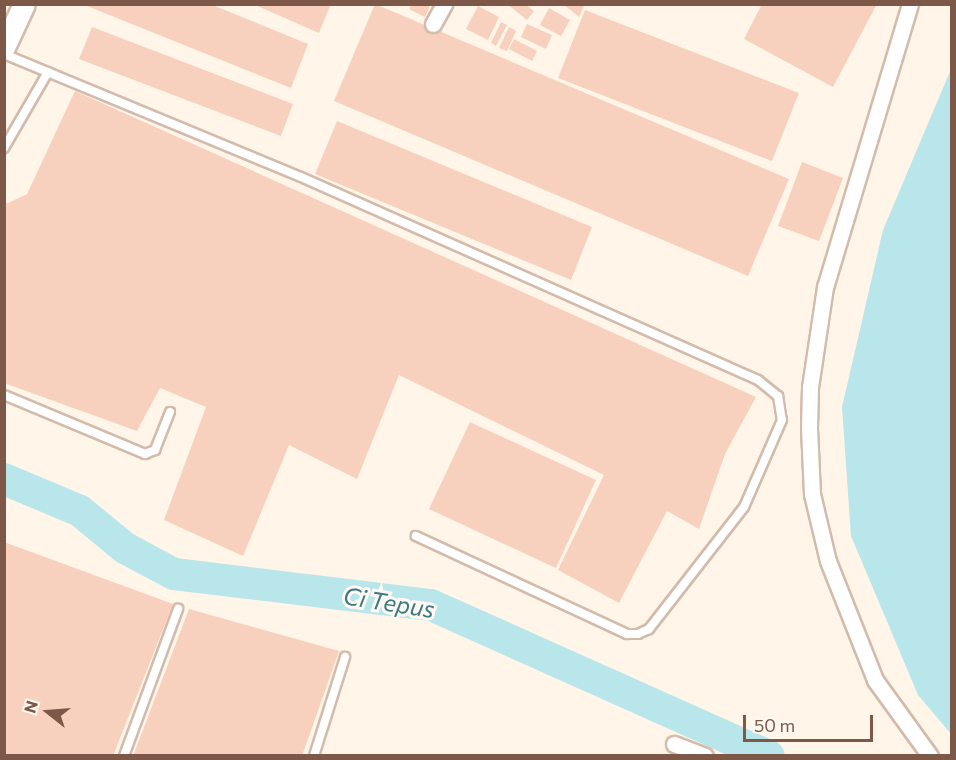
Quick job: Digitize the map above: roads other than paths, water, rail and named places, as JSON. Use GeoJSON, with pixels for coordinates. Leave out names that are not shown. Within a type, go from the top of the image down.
{"type":"FeatureCollection","features":[{"type":"Feature","properties":{"kind":"main road"},"geometry":{"type":"LineString","coordinates":[[4,47],[24,4]]}},
{"type":"Feature","properties":{"kind":"street"},"geometry":{"type":"LineString","coordinates":[[433,24],[444,4]]}},
{"type":"Feature","properties":{"kind":"street"},"geometry":{"type":"LineString","coordinates":[[910,4],[825,287],[810,387],[810,428],[812,494],[828,561],[875,680],[930,756]]}},
{"type":"Feature","properties":{"kind":"street"},"geometry":{"type":"LineString","coordinates":[[674,744],[705,756]]}},
{"type":"Feature","properties":{"kind":"lane"},"geometry":{"type":"LineString","coordinates":[[4,54],[300,177],[758,380],[778,396],[782,407],[782,420],[744,507],[649,629],[638,634],[627,634],[416,536]]}},
{"type":"Feature","properties":{"kind":"lane"},"geometry":{"type":"LineString","coordinates":[[4,148],[48,72]]}},
{"type":"Feature","properties":{"kind":"lane"},"geometry":{"type":"LineString","coordinates":[[4,395],[145,454],[155,450],[170,412]]}},
{"type":"Feature","properties":{"kind":"lane"},"geometry":{"type":"LineString","coordinates":[[124,756],[178,609]]}},
{"type":"Feature","properties":{"kind":"lane"},"geometry":{"type":"LineString","coordinates":[[314,756],[345,657]]}},
{"type":"Feature","properties":{"kind":"water"},"geometry":{"type":"Polygon","coordinates":[[[951,69],[951,734],[918,695],[851,536],[842,407],[883,230],[951,69]]]}},
{"type":"Feature","properties":{"kind":"waterway","name":"Ci Tepus"},"geometry":{"type":"LineString","coordinates":[[4,479],[80,511],[125,548],[174,574],[431,605],[769,756]]}}]}
